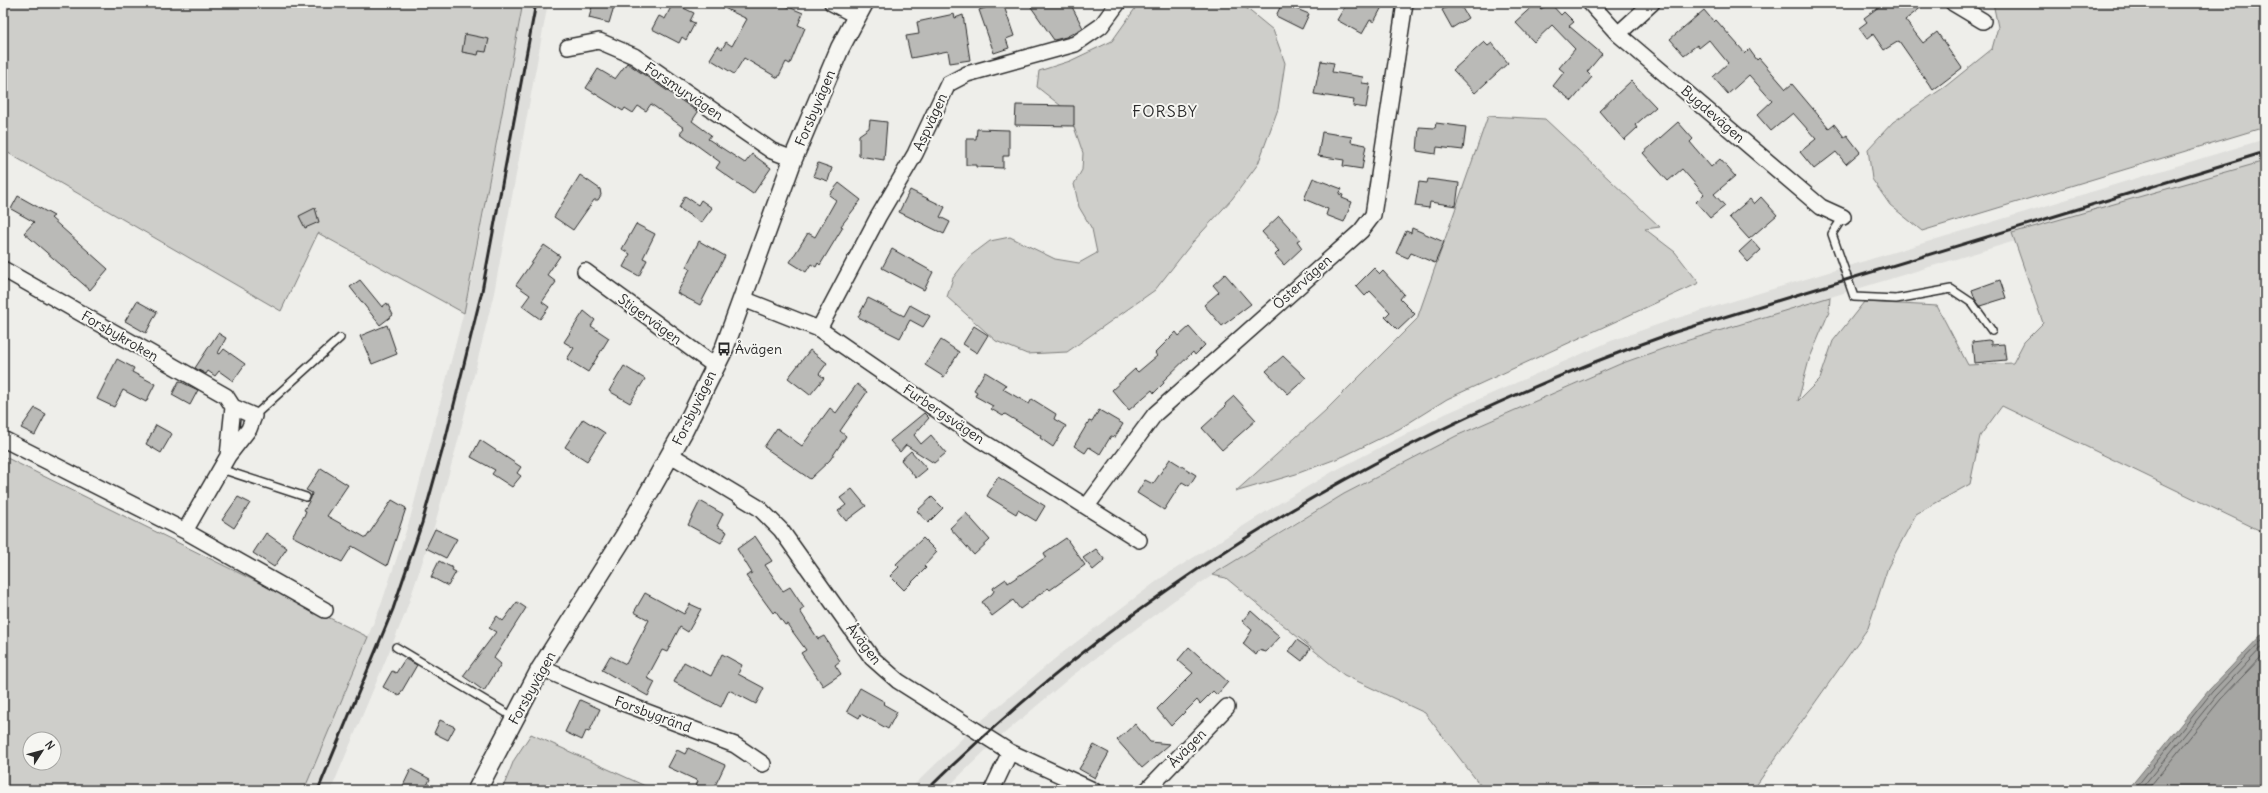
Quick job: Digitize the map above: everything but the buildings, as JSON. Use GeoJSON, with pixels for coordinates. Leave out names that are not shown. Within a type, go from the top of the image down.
{"type":"FeatureCollection","features":[{"type":"Feature","properties":{"kind":"street"},"geometry":{"type":"LineString","coordinates":[[832,3],[861,10]]}},
{"type":"Feature","properties":{"kind":"street","name":"Aspvägen"},"geometry":{"type":"LineString","coordinates":[[818,328],[878,217],[915,154],[948,84],[967,74],[1075,44],[1101,26],[1118,3]]}},
{"type":"Feature","properties":{"kind":"street","name":"Östervägen"},"geometry":{"type":"LineString","coordinates":[[1087,506],[1155,414],[1360,231],[1373,215],[1405,3]]}},
{"type":"Feature","properties":{"kind":"street","name":"Bygdevägen"},"geometry":{"type":"LineString","coordinates":[[1590,3],[1618,34],[1821,207],[1842,217]]}},
{"type":"Feature","properties":{"kind":"street"},"geometry":{"type":"LineString","coordinates":[[1618,34],[1652,3]]}},
{"type":"Feature","properties":{"kind":"street"},"geometry":{"type":"LineString","coordinates":[[1953,3],[1983,21]]}},
{"type":"Feature","properties":{"kind":"street","name":"Forsbyvägen"},"geometry":{"type":"LineString","coordinates":[[477,790],[541,668],[624,535],[671,454],[715,366],[744,297],[793,159],[840,48],[861,10]]}},
{"type":"Feature","properties":{"kind":"street","name":"Forsmyrvägen"},"geometry":{"type":"LineString","coordinates":[[568,46],[600,41],[634,56],[772,151],[793,159]]}},
{"type":"Feature","properties":{"kind":"street","name":"Forsbykroken"},"geometry":{"type":"LineString","coordinates":[[3,269],[226,396],[233,407],[254,416]]}},
{"type":"Feature","properties":{"kind":"street","name":"Stigervägen"},"geometry":{"type":"LineString","coordinates":[[585,271],[715,366]]}},
{"type":"Feature","properties":{"kind":"street","name":"Furbergsvägen"},"geometry":{"type":"LineString","coordinates":[[744,297],[751,302],[818,328],[982,441],[1139,540]]}},
{"type":"Feature","properties":{"kind":"street"},"geometry":{"type":"LineString","coordinates":[[225,462],[233,407]]}},
{"type":"Feature","properties":{"kind":"street"},"geometry":{"type":"LineString","coordinates":[[185,531],[225,462],[249,429],[254,416]]}},
{"type":"Feature","properties":{"kind":"street"},"geometry":{"type":"LineString","coordinates":[[3,439],[185,531],[325,610]]}},
{"type":"Feature","properties":{"kind":"street","name":"Åvägen"},"geometry":{"type":"LineString","coordinates":[[671,454],[730,488],[759,508],[781,530],[872,658],[898,681],[1010,752],[1093,790]]}},
{"type":"Feature","properties":{"kind":"street","name":"Forsbygränd"},"geometry":{"type":"LineString","coordinates":[[541,668],[615,700],[735,745],[763,764]]}},
{"type":"Feature","properties":{"kind":"street","name":"Åvägen"},"geometry":{"type":"LineString","coordinates":[[1147,790],[1227,707]]}},
{"type":"Feature","properties":{"kind":"street"},"geometry":{"type":"LineString","coordinates":[[992,790],[1010,752]]}},
{"type":"Feature","properties":{"kind":"lane"},"geometry":{"type":"LineString","coordinates":[[1842,217],[1832,234],[1854,297],[1896,299],[1951,289],[1972,303],[1992,331]]}},
{"type":"Feature","properties":{"kind":"lane"},"geometry":{"type":"LineString","coordinates":[[254,416],[340,338]]}},
{"type":"Feature","properties":{"kind":"lane"},"geometry":{"type":"LineString","coordinates":[[225,462],[306,497]]}},
{"type":"Feature","properties":{"kind":"lane"},"geometry":{"type":"LineString","coordinates":[[396,647],[516,718]]}},
{"type":"Feature","properties":{"kind":"shaded area"},"geometry":{"type":"Polygon","coordinates":[[[3,3],[523,3],[464,313],[318,233],[281,311],[3,150],[3,3]]]}},
{"type":"Feature","properties":{"kind":"shaded area"},"geometry":{"type":"Polygon","coordinates":[[[523,3],[548,3],[494,293],[458,441],[434,527],[405,614],[331,790],[304,790],[381,605],[410,519],[470,288],[523,3]]]}},
{"type":"Feature","properties":{"kind":"shaded area"},"geometry":{"type":"Polygon","coordinates":[[[1139,3],[1240,3],[1273,30],[1285,63],[1278,109],[1258,164],[1232,199],[1192,243],[1155,290],[1067,352],[1027,354],[996,341],[947,297],[953,278],[970,256],[990,241],[1010,237],[1055,259],[1079,263],[1097,253],[1092,229],[1079,207],[1074,184],[1082,170],[1083,153],[1074,127],[1065,109],[1037,87],[1039,71],[1070,61],[1112,41],[1139,3]]]}},
{"type":"Feature","properties":{"kind":"shaded area"},"geometry":{"type":"Polygon","coordinates":[[[1993,3],[2265,3],[2265,127],[1922,231],[1890,205],[1872,179],[1868,149],[1893,122],[1946,86],[1992,49],[1998,27],[1993,3]]]}},
{"type":"Feature","properties":{"kind":"shaded area"},"geometry":{"type":"Polygon","coordinates":[[[1488,116],[1545,119],[1660,227],[1645,229],[1675,252],[1699,283],[1447,399],[1399,429],[1344,456],[1296,474],[1235,492],[1326,410],[1417,319],[1488,116]]]}},
{"type":"Feature","properties":{"kind":"shaded area"},"geometry":{"type":"Polygon","coordinates":[[[2265,139],[2265,165],[1679,343],[1620,364],[1456,436],[1344,494],[1288,527],[1176,599],[1073,675],[992,744],[945,790],[909,790],[975,726],[1058,656],[1161,578],[1332,472],[1445,414],[1611,341],[1671,320],[2265,139]]]}},
{"type":"Feature","properties":{"kind":"shaded area"},"geometry":{"type":"Polygon","coordinates":[[[2265,161],[2265,533],[2002,406],[1980,436],[1970,484],[1916,514],[1888,567],[1868,628],[1753,790],[1484,790],[1425,713],[1344,675],[1226,578],[1212,575],[1344,494],[1456,436],[1620,364],[1679,343],[1830,297],[1829,312],[1809,360],[1798,401],[1820,379],[1833,341],[1864,302],[1937,306],[1968,365],[2013,363],[2024,342],[2043,323],[2012,233],[2265,161]]]}},
{"type":"Feature","properties":{"kind":"shaded area"},"geometry":{"type":"Polygon","coordinates":[[[3,456],[368,637],[304,790],[3,790],[3,456]]]}},
{"type":"Feature","properties":{"kind":"shaded area"},"geometry":{"type":"Polygon","coordinates":[[[531,734],[654,790],[502,790],[514,760],[531,734]]]}},
{"type":"Feature","properties":{"kind":"water"},"geometry":{"type":"Polygon","coordinates":[[[2265,631],[2265,790],[2131,790],[2130,787],[2209,690],[2265,631]]]}},
{"type":"Feature","properties":{"kind":"railway"},"geometry":{"type":"LineString","coordinates":[[318,790],[393,609],[422,523],[446,437],[482,291],[536,3]]}},
{"type":"Feature","properties":{"kind":"railway"},"geometry":{"type":"LineString","coordinates":[[927,790],[1008,715],[1093,644],[1183,580],[1276,520],[1372,465],[1470,416],[1572,371],[1675,332],[2265,152]]}},
{"type":"Feature","properties":{"kind":"place","name":"Åvägen"},"geometry":{"type":"Point","coordinates":[724,349]}},
{"type":"Feature","properties":{"kind":"district","name":"FORSBY"},"geometry":{"type":"Point","coordinates":[1165,111]}}]}
